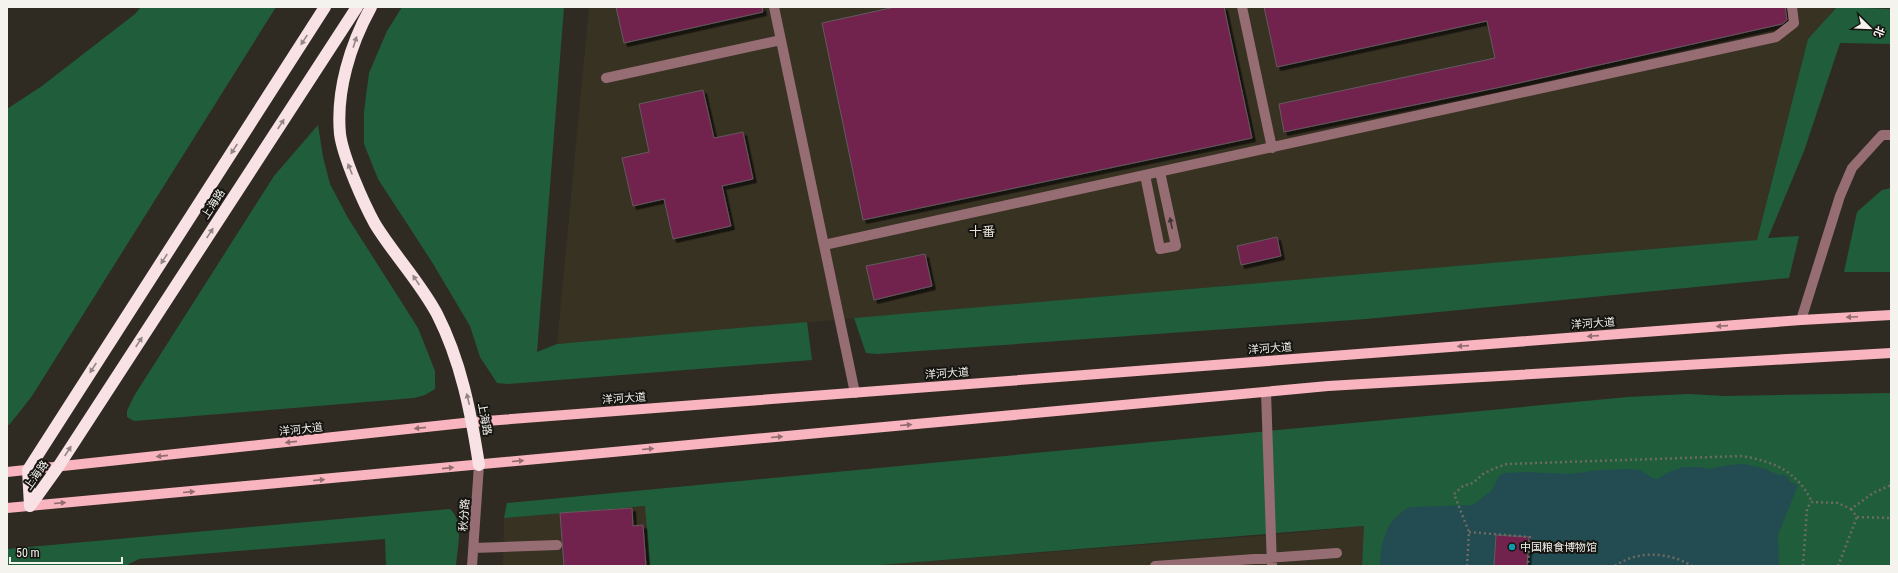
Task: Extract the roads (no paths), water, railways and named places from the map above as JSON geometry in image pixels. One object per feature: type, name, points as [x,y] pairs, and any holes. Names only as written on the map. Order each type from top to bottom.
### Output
[{"type":"highway","name":"上海路","points":[[30,506],[28,470],[325,7]]},
{"type":"highway","name":"上海路","points":[[30,506],[58,467],[357,7]]},
{"type":"highway","name":"上海路","points":[[371,7],[359,29],[346,69],[341,96],[340,135],[348,166],[375,224],[416,281],[437,315],[456,361],[468,398],[479,465]]},
{"type":"main road","name":"洋河大道","points":[[7,472],[473,422],[1891,314]]},
{"type":"main road","points":[[7,508],[1344,385],[1891,353]]},
{"type":"street","points":[[776,7],[781,40],[855,393]]},
{"type":"street","points":[[1242,7],[1272,148]]},
{"type":"street","points":[[824,246],[1776,37],[1794,23],[1792,7]]},
{"type":"street","points":[[606,78],[781,40]]},
{"type":"street","points":[[1801,320],[1840,196],[1852,168],[1882,135],[1891,135]]},
{"type":"street","points":[[1145,175],[1160,249],[1176,246],[1160,172]]},
{"type":"street","points":[[1266,392],[1272,562]]},
{"type":"street","name":"秋分路","points":[[472,566],[479,465]]},
{"type":"street","points":[[474,548],[557,545]]},
{"type":"street","points":[[1155,566],[1272,562],[1337,553]]},
{"type":"water","points":[[1744,464],[1763,468],[1781,476],[1782,474],[1789,478],[1789,481],[1798,485],[1778,535],[1779,566],[1380,566],[1386,532],[1390,524],[1402,512],[1410,507],[1473,505],[1491,491],[1499,476],[1504,473],[1526,472],[1570,474],[1600,470],[1630,469],[1640,470],[1652,478],[1657,479],[1671,471],[1684,467],[1702,467],[1708,469],[1728,465]]},
{"type":"place","name":"中国粮食博物馆","points":[[1512,547]]},
{"type":"district","name":"十番","points":[[982,231]]}]
